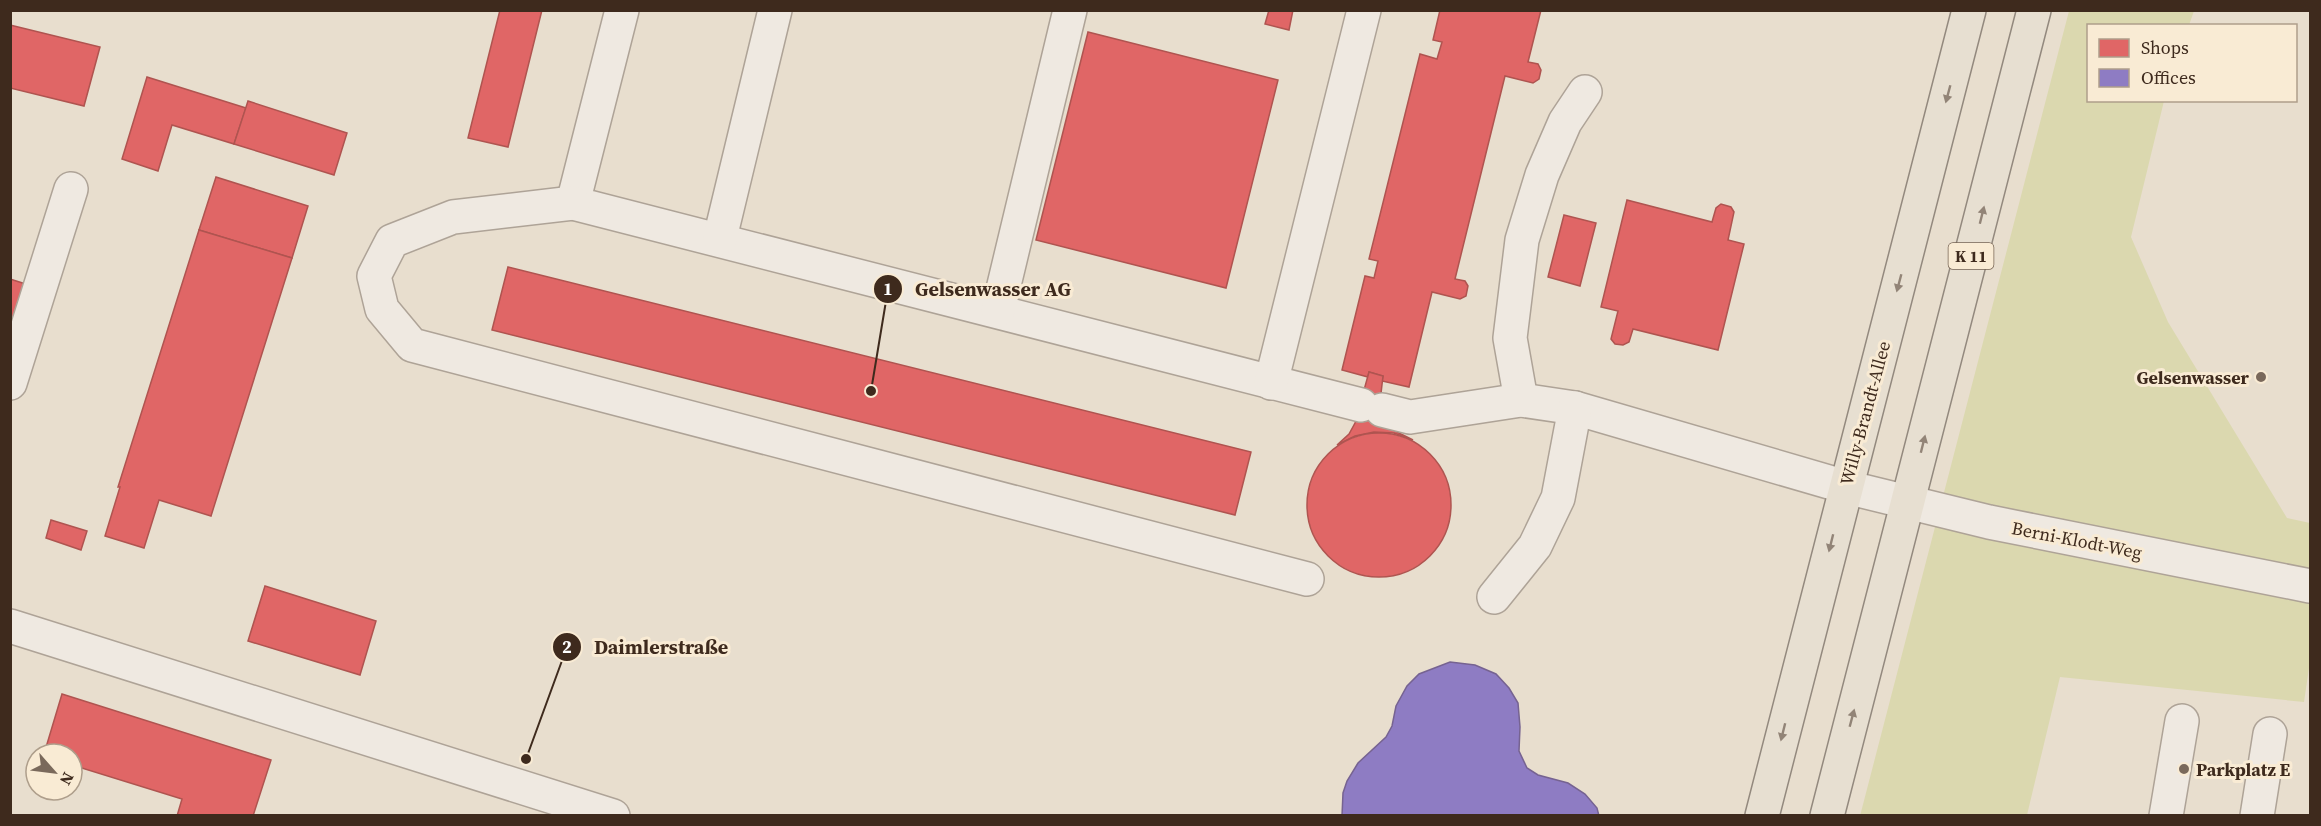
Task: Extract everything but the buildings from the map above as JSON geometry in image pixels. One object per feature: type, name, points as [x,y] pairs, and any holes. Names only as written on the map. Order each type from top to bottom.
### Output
[{"type":"main road","name":"Willy-Brandt-Allee","points":[[1762,816],[1969,10]]},
{"type":"main road","name":"K 11","points":[[1827,816],[2034,10]]},
{"type":"street","points":[[621,10],[573,203],[453,217],[392,241],[374,276],[382,309],[412,345],[1307,579]]},
{"type":"street","points":[[720,238],[776,10]]},
{"type":"street","points":[[998,310],[1070,10]]},
{"type":"street","points":[[1271,383],[1364,10]]},
{"type":"street","points":[[1521,400],[1510,338],[1522,240],[1542,175],[1565,122],[1585,92]]},
{"type":"street","points":[[10,383],[71,189]]},
{"type":"street","name":"Berni-Klodt-Weg","points":[[573,203],[720,238],[1271,383],[1410,417],[1521,400],[1575,408],[1846,487],[1989,522],[2310,586]]},
{"type":"street","points":[[1494,597],[1535,546],[1558,498],[1575,408]]},
{"type":"street","points":[[10,626],[613,816]]},
{"type":"street","points":[[2166,816],[2182,721]]},
{"type":"street","points":[[2257,816],[2270,734]]},
{"type":"shaded area","points":[[2069,11],[2194,11],[2189,24],[2087,24],[2087,102],[2164,102],[2131,237],[2168,322],[2287,518],[2310,523],[2310,661],[2304,702],[2060,677],[2027,815],[1860,816]]},
{"type":"place","name":"Gelsenwasser","points":[[2261,377]]},
{"type":"place","name":"Gelsenwasser AG","points":[[871,391]]},
{"type":"place","name":"Daimlerstraße","points":[[526,759]]},
{"type":"place","name":"Parkplatz E","points":[[2184,769]]}]
